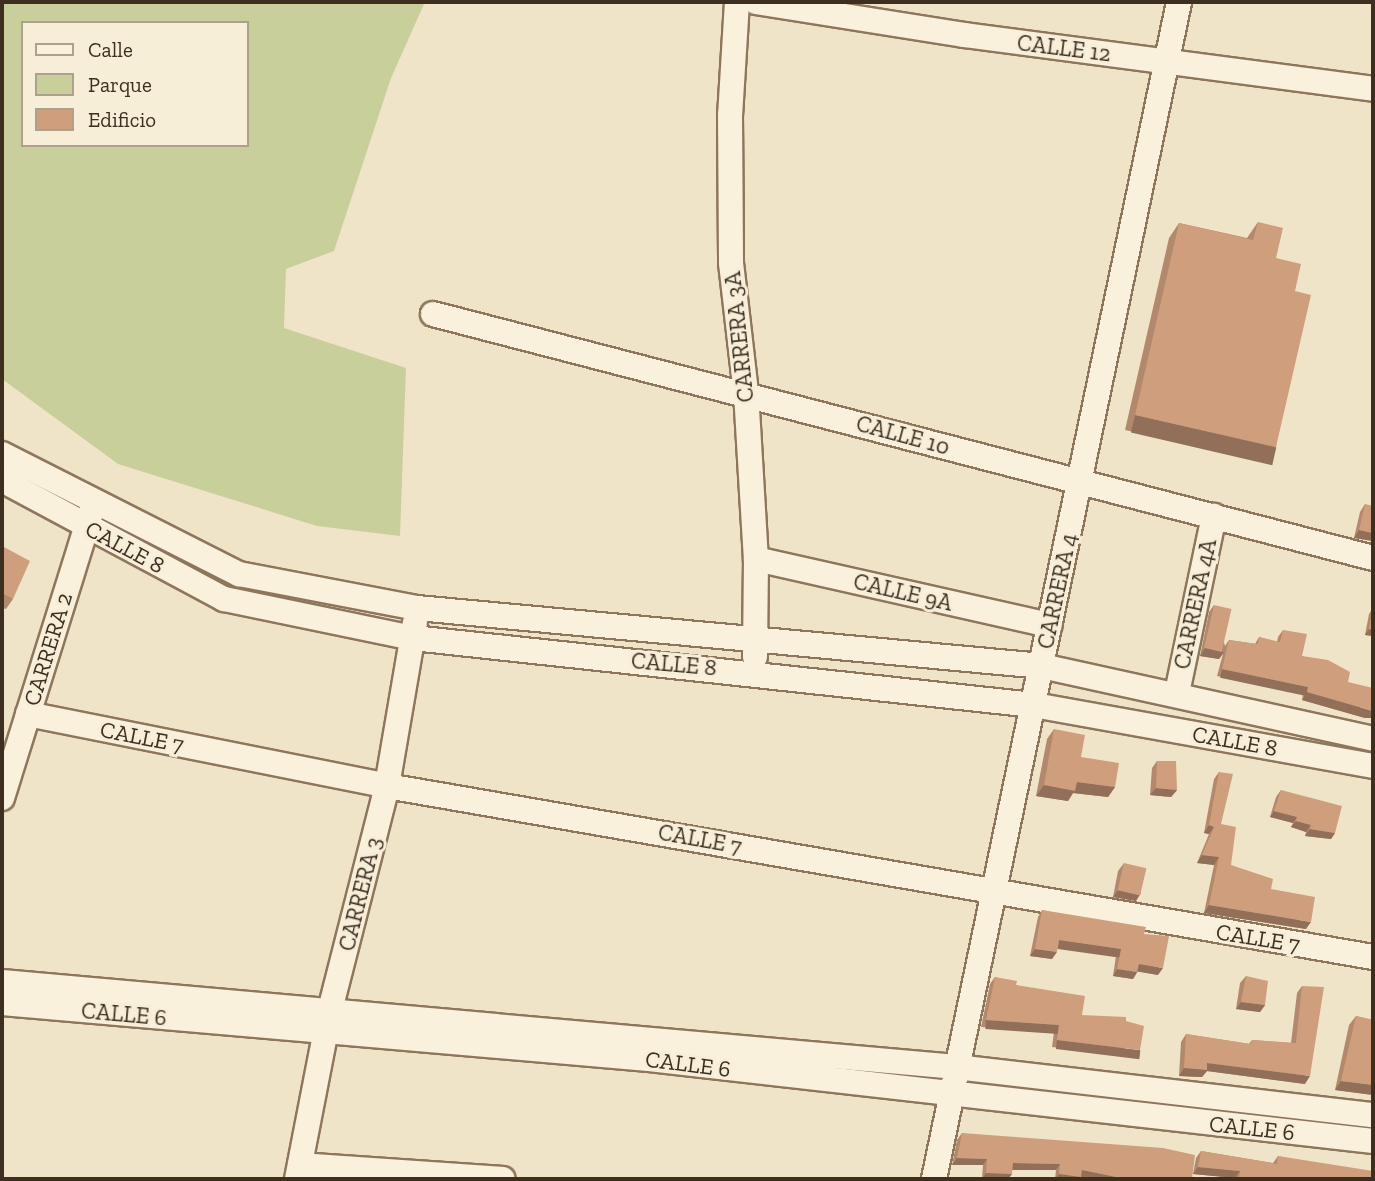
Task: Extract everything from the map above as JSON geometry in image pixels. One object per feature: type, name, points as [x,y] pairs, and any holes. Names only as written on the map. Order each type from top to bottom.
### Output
[{"type":"street","name":"CARRERA 3A","points":[[737,2],[730,115],[731,262],[746,392],[755,559],[757,642],[752,672]]},
{"type":"street","name":"CALLE 12","points":[[756,2],[1373,89]]},
{"type":"street","name":"CARRERA 4","points":[[934,1179],[1180,2]]},
{"type":"street","name":"CALLE 10","points":[[433,314],[746,392],[1080,484],[1373,558]]},
{"type":"street","name":"CALLE 8","points":[[2,454],[239,574],[417,608],[757,642],[1042,666],[1177,693],[1373,739]]},
{"type":"street","name":"CALLE 8","points":[[2,480],[224,599],[413,638],[752,672],[1034,705],[1373,766]]},
{"type":"street","name":"CARRERA 2","points":[[2,798],[95,501]]},
{"type":"street","name":"CARRERA 4A","points":[[1177,693],[1214,516]]},
{"type":"street","name":"CALLE 9A","points":[[755,559],[1050,625]]},
{"type":"street","name":"CARRERA 3","points":[[298,1172],[328,1021],[387,786],[417,608]]},
{"type":"street","name":"CALLE 7","points":[[28,714],[387,786],[512,805],[994,894],[1373,957]]},
{"type":"street","name":"CALLE 6","points":[[2,982],[328,1021]]},
{"type":"street","name":"CALLE 6","points":[[2,1003],[328,1021],[651,1049],[956,1067],[1373,1115]]},
{"type":"street","name":"CALLE 6","points":[[651,1049],[950,1093],[1373,1141]]},
{"type":"street","points":[[1075,1108],[1080,1083]]},
{"type":"street","points":[[298,1172],[503,1179]]},
{"type":"green space","points":[[2,2],[425,2],[391,78],[334,251],[286,269],[284,328],[406,368],[400,536],[317,526],[118,464],[2,379]]},
{"type":"building","points":[[1258,222],[1283,228],[1276,258],[1301,264],[1295,291],[1311,295],[1276,447],[1135,415],[1179,223],[1253,240]]},
{"type":"building","points":[[1365,504],[1373,506],[1373,533],[1359,530]]},
{"type":"building","points":[[2,546],[30,561],[13,599],[2,593]]},
{"type":"building","points":[[1214,605],[1232,609],[1222,652],[1204,648]]},
{"type":"building","points":[[1373,608],[1373,630],[1369,629]]},
{"type":"building","points":[[1283,630],[1307,634],[1302,656],[1328,660],[1350,672],[1348,682],[1373,688],[1373,711],[1307,692],[1308,687],[1222,669],[1229,640],[1258,644],[1259,637],[1280,642]]},
{"type":"building","points":[[1054,729],[1085,735],[1081,757],[1119,763],[1115,787],[1077,782],[1075,791],[1044,785]]},
{"type":"building","points":[[1157,761],[1176,761],[1177,790],[1156,788]]},
{"type":"building","points":[[1219,772],[1233,774],[1221,824],[1236,827],[1231,865],[1273,879],[1271,889],[1315,897],[1311,922],[1209,905],[1219,857],[1202,855],[1214,827],[1209,825]]},
{"type":"building","points":[[1281,790],[1342,806],[1335,833],[1310,829],[1311,825],[1296,821],[1297,817],[1274,811]]},
{"type":"building","points":[[1124,863],[1146,868],[1140,895],[1118,890]]},
{"type":"building","points":[[1042,910],[1146,927],[1144,934],[1169,936],[1163,968],[1139,964],[1137,972],[1117,969],[1121,949],[1059,940],[1057,952],[1035,949]]},
{"type":"building","points":[[1246,976],[1268,981],[1265,1005],[1241,1002]]},
{"type":"building","points":[[995,977],[1017,981],[1016,985],[1085,996],[1082,1015],[1126,1017],[1126,1021],[1144,1026],[1140,1050],[1057,1040],[1059,1025],[986,1020]]},
{"type":"building","points":[[1302,986],[1324,987],[1310,1076],[1207,1063],[1207,1070],[1184,1068],[1186,1034],[1251,1044],[1252,1040],[1296,1043]]},
{"type":"building","points":[[1356,1016],[1373,1020],[1373,1085],[1341,1081]]},
{"type":"building","points":[[962,1133],[1163,1148],[1195,1155],[1192,1179],[1126,1179],[1082,1170],[1081,1177],[1059,1174],[1060,1164],[1013,1163],[1012,1174],[986,1173],[987,1159],[957,1158]]},
{"type":"building","points":[[1201,1151],[1277,1164],[1278,1156],[1373,1173],[1372,1179],[1239,1179],[1240,1171],[1198,1167]]}]
